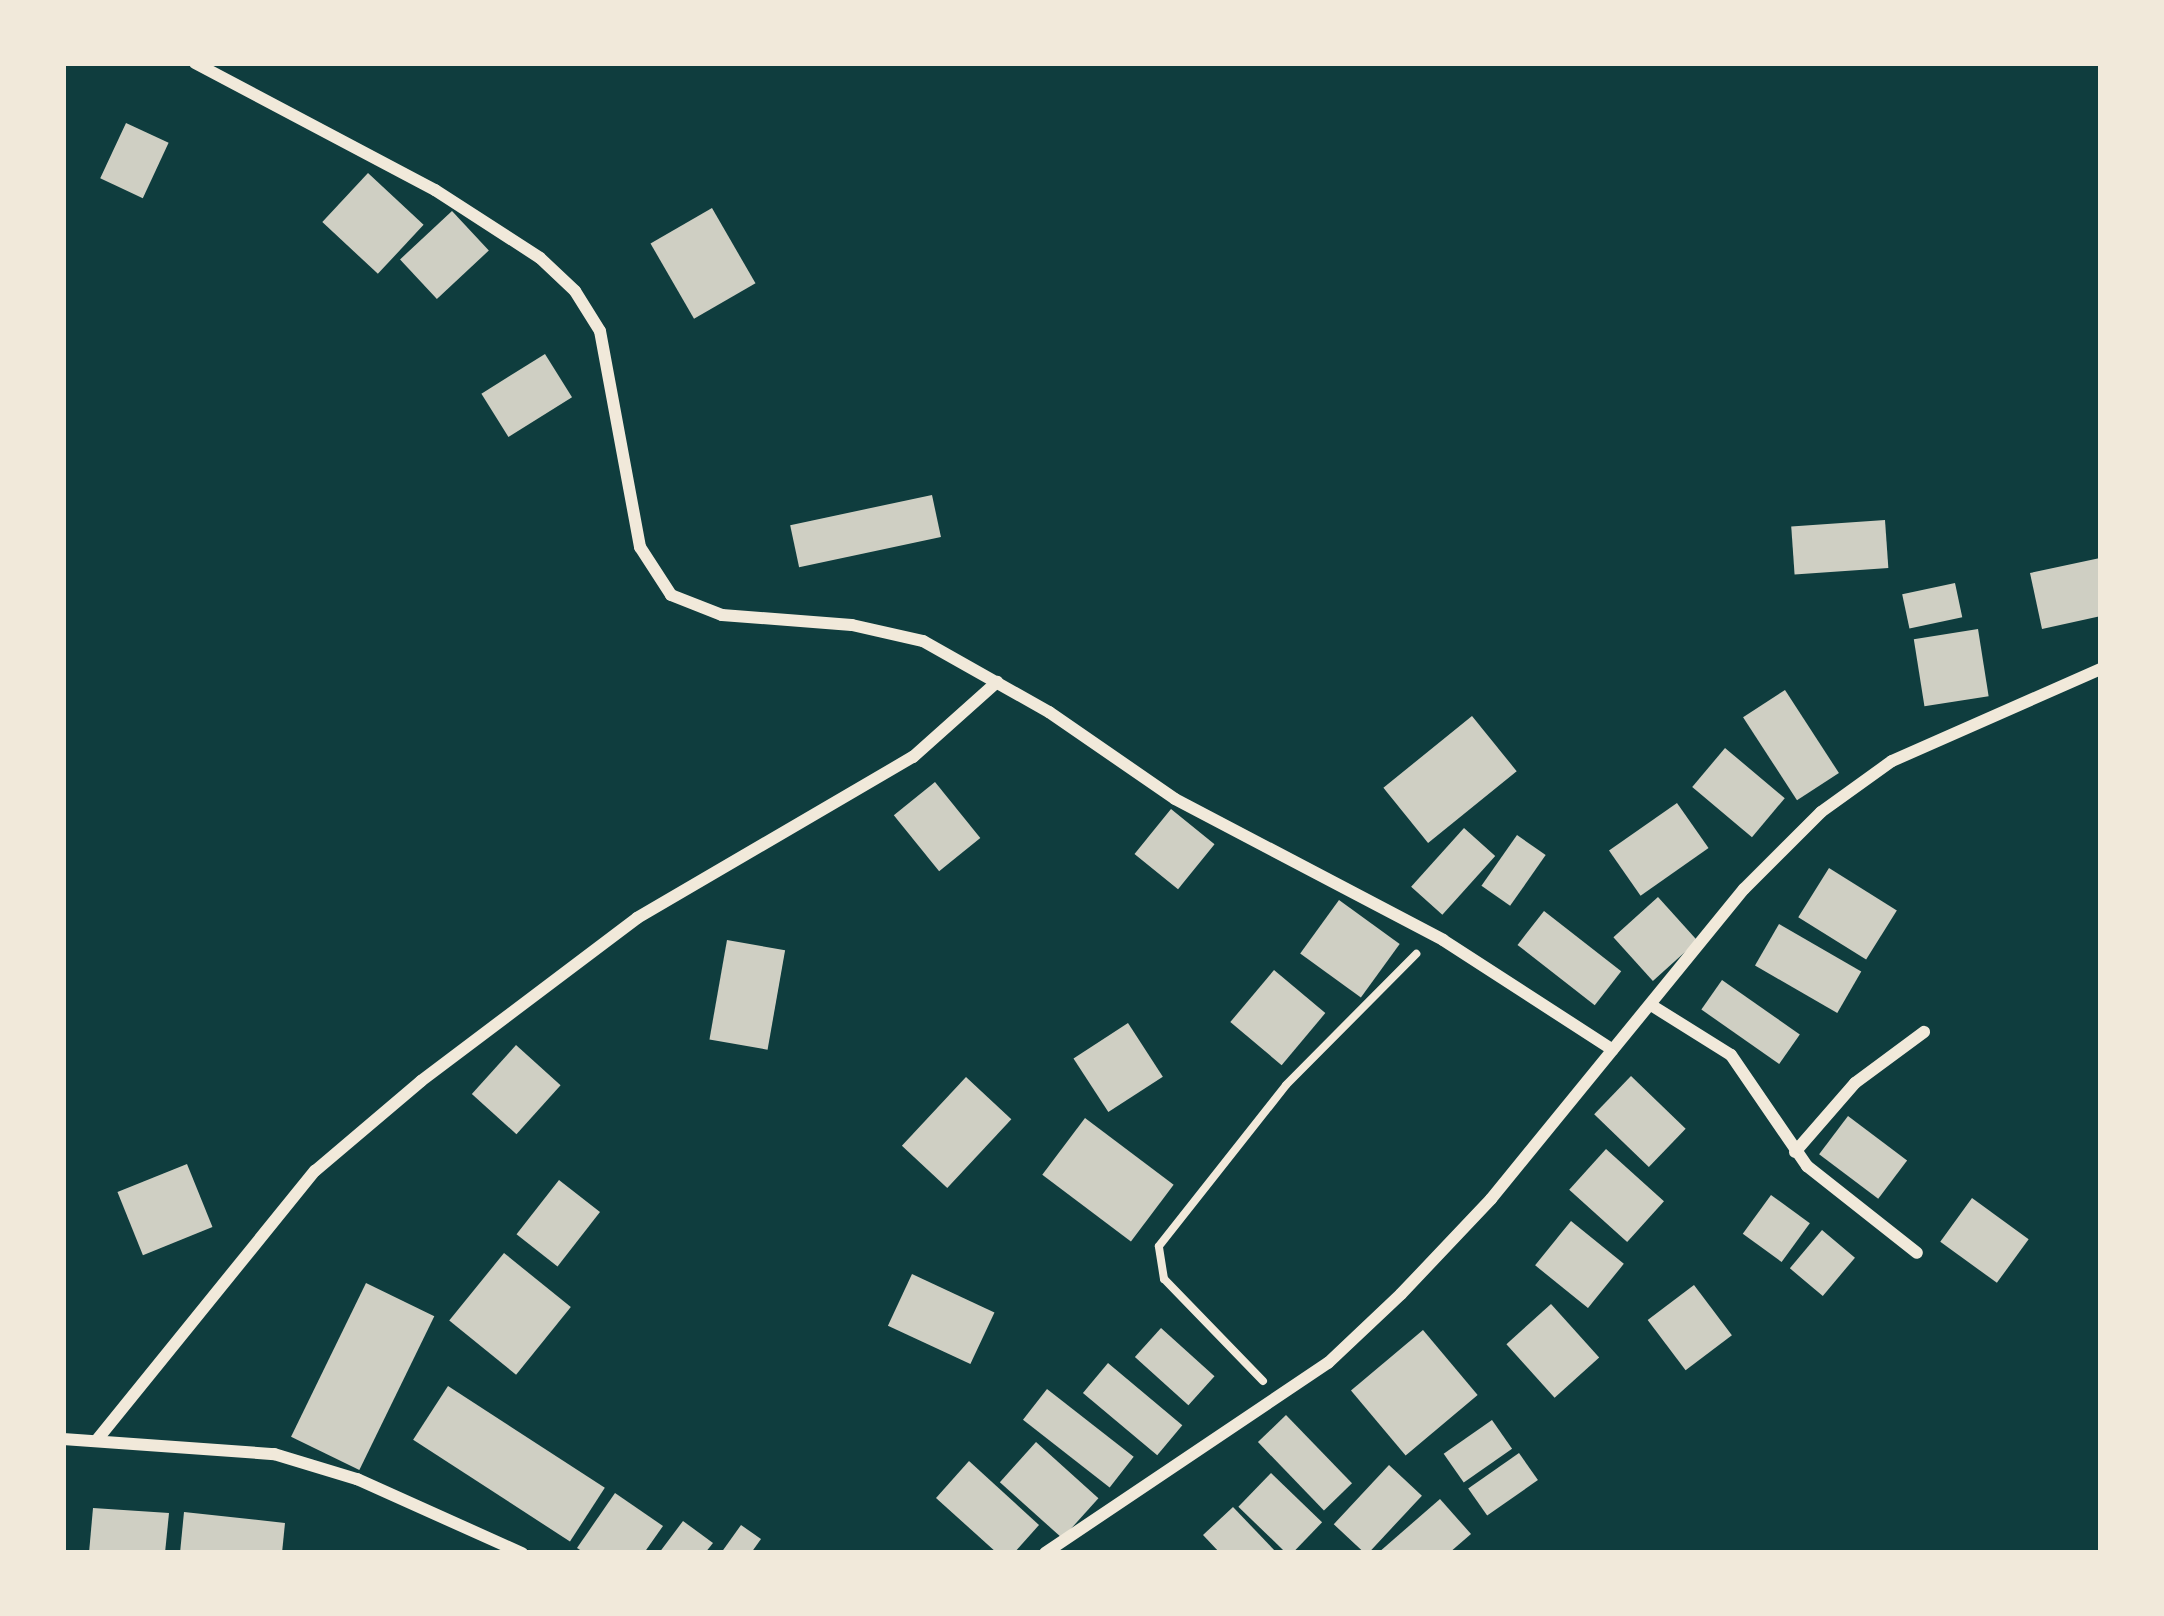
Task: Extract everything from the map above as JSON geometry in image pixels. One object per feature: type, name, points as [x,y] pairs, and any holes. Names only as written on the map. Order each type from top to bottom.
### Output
[{"type":"street","points":[[196,63],[435,190],[530,250],[575,291],[600,331],[640,547],[671,595],[722,616],[892,632],[997,682],[1175,799],[1434,935],[1613,1049]]},
{"type":"street","points":[[1045,1553],[1328,1363],[1401,1294],[1651,1005],[1744,889],[1821,812],[1892,760],[2101,669]]},
{"type":"street","points":[[96,1441],[315,1171],[368,1126],[637,918],[913,757],[997,682]]},
{"type":"street","points":[[1651,1005],[1731,1054],[1795,1152],[1917,1253]]},
{"type":"street","points":[[1795,1152],[1855,1083],[1924,1032]]},
{"type":"street","points":[[63,1439],[234,1447],[313,1464],[522,1553]]},
{"type":"path","points":[[1279,1397],[1164,1279],[1160,1246],[1286,1085],[1434,935]]},
{"type":"building","points":[[126,123],[169,143],[143,198],[100,178]]},
{"type":"building","points":[[368,173],[424,225],[378,274],[322,222]]},
{"type":"building","points":[[712,208],[756,283],[694,319],[651,244]]},
{"type":"building","points":[[452,211],[489,250],[437,299],[400,259]]},
{"type":"building","points":[[545,354],[572,397],[508,437],[481,394]]},
{"type":"building","points":[[932,495],[941,537],[799,567],[790,525]]},
{"type":"building","points":[[1885,520],[1888,568],[1795,574],[1791,527]]},
{"type":"building","points":[[2100,558],[2101,616],[2042,629],[2030,573]]},
{"type":"building","points":[[1955,583],[1962,617],[1909,628],[1902,594]]},
{"type":"building","points":[[1978,629],[1989,696],[1924,706],[1914,639]]},
{"type":"building","points":[[1785,690],[1839,773],[1797,800],[1743,717]]},
{"type":"building","points":[[1472,716],[1517,771],[1428,843],[1383,788]]},
{"type":"building","points":[[1725,748],[1785,798],[1752,837],[1692,787]]},
{"type":"building","points":[[935,782],[980,838],[939,871],[894,815]]},
{"type":"building","points":[[1677,803],[1709,848],[1641,896],[1609,851]]},
{"type":"building","points":[[1171,809],[1215,844],[1178,889],[1134,854]]},
{"type":"building","points":[[1464,828],[1495,856],[1442,915],[1411,887]]},
{"type":"building","points":[[1517,835],[1546,855],[1510,906],[1481,886]]},
{"type":"building","points":[[1829,868],[1897,910],[1866,960],[1798,917]]},
{"type":"building","points":[[1658,897],[1697,941],[1653,981],[1613,937]]},
{"type":"building","points":[[1339,900],[1400,944],[1361,997],[1300,953]]},
{"type":"building","points":[[1544,911],[1621,971],[1595,1005],[1518,945]]},
{"type":"building","points":[[1779,924],[1861,971],[1837,1013],[1755,966]]},
{"type":"building","points":[[727,940],[785,950],[768,1050],[709,1039]]},
{"type":"building","points":[[1274,970],[1325,1013],[1282,1065],[1230,1022]]},
{"type":"building","points":[[1722,980],[1800,1034],[1779,1064],[1701,1009]]},
{"type":"building","points":[[1128,1023],[1163,1077],[1108,1112],[1073,1058]]},
{"type":"building","points":[[516,1045],[561,1085],[516,1134],[472,1094]]},
{"type":"building","points":[[1631,1076],[1686,1129],[1649,1167],[1594,1114]]},
{"type":"building","points":[[966,1077],[1011,1119],[947,1188],[902,1146]]},
{"type":"building","points":[[1848,1116],[1907,1161],[1878,1199],[1819,1154]]},
{"type":"building","points":[[1085,1118],[1174,1185],[1131,1242],[1042,1175]]},
{"type":"building","points":[[1606,1149],[1664,1201],[1627,1242],[1569,1190]]},
{"type":"building","points":[[187,1164],[212,1227],[143,1255],[117,1192]]},
{"type":"building","points":[[559,1180],[600,1212],[557,1266],[517,1234]]},
{"type":"building","points":[[1771,1195],[1810,1223],[1782,1262],[1743,1234]]},
{"type":"building","points":[[1972,1198],[2029,1239],[1997,1283],[1940,1242]]},
{"type":"building","points":[[1571,1221],[1624,1264],[1588,1308],[1535,1265]]},
{"type":"building","points":[[1822,1230],[1855,1258],[1823,1296],[1790,1268]]},
{"type":"building","points":[[504,1253],[571,1307],[516,1375],[449,1321]]},
{"type":"building","points":[[912,1274],[994,1312],[970,1364],[888,1326]]},
{"type":"building","points":[[366,1283],[434,1316],[359,1470],[291,1437]]},
{"type":"building","points":[[1694,1285],[1732,1335],[1686,1370],[1648,1320]]},
{"type":"building","points":[[1551,1304],[1599,1358],[1555,1398],[1506,1344]]},
{"type":"building","points":[[1161,1328],[1215,1376],[1188,1405],[1135,1357]]},
{"type":"building","points":[[1423,1330],[1478,1395],[1406,1456],[1351,1390]]},
{"type":"building","points":[[1108,1363],[1182,1425],[1157,1455],[1083,1393]]},
{"type":"building","points":[[448,1386],[605,1488],[570,1542],[413,1440]]},
{"type":"building","points":[[1047,1389],[1134,1457],[1110,1487],[1023,1420]]},
{"type":"building","points":[[1286,1415],[1352,1483],[1324,1510],[1258,1442]]},
{"type":"building","points":[[1492,1420],[1512,1449],[1464,1483],[1444,1454]]},
{"type":"building","points":[[1036,1442],[1098,1498],[1062,1538],[1000,1482]]},
{"type":"building","points":[[1519,1453],[1538,1480],[1487,1516],[1468,1489]]},
{"type":"building","points":[[969,1461],[1039,1525],[1014,1553],[997,1553],[936,1498]]},
{"type":"building","points":[[1389,1465],[1422,1496],[1368,1553],[1334,1524]]},
{"type":"building","points":[[1271,1473],[1322,1522],[1292,1553],[1286,1553],[1238,1507]]},
{"type":"building","points":[[615,1493],[663,1526],[644,1553],[585,1553],[577,1548]]},
{"type":"building","points":[[1440,1499],[1471,1534],[1449,1553],[1378,1553]]},
{"type":"building","points":[[1233,1507],[1277,1553],[1220,1553],[1203,1535]]},
{"type":"building","points":[[93,1508],[169,1513],[165,1553],[89,1553]]},
{"type":"building","points":[[184,1512],[285,1523],[282,1553],[180,1553]]},
{"type":"building","points":[[683,1521],[713,1543],[705,1553],[659,1553]]},
{"type":"building","points":[[741,1525],[761,1539],[751,1553],[721,1553]]}]
